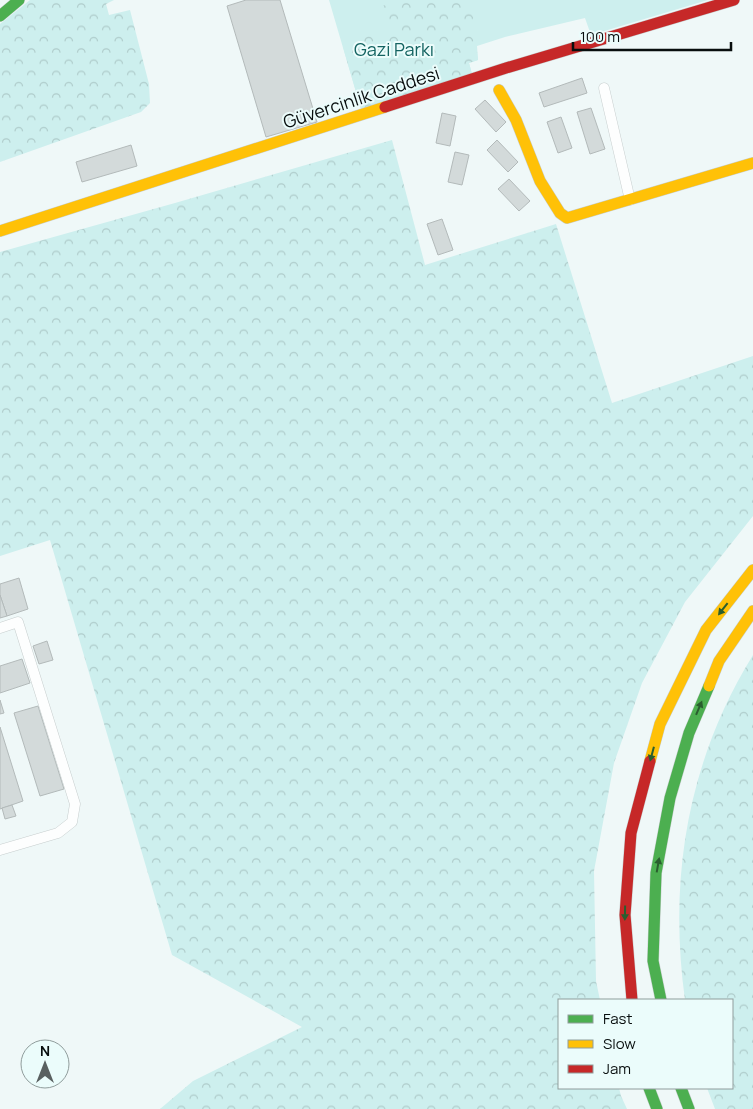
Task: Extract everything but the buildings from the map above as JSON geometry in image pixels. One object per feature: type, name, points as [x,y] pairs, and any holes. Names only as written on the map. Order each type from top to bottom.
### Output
[{"type":"street","points":[[0,16],[19,0]]},
{"type":"street","name":"Güvercinlik Caddesi","points":[[0,231],[506,68],[734,0]]},
{"type":"street","points":[[604,88],[630,200]]},
{"type":"street","points":[[499,90],[516,120],[540,181],[560,213],[567,218],[753,163]]},
{"type":"street","points":[[632,999],[625,915],[631,833],[660,724],[706,630],[753,570]]},
{"type":"street","points":[[661,999],[654,961],[656,873],[670,798],[689,733],[719,661],[753,611]]},
{"type":"street","points":[[0,628],[18,622],[75,804],[72,822],[58,832],[0,850]]},
{"type":"street","points":[[649,1089],[657,1109]]},
{"type":"street","points":[[681,1089],[689,1109]]},
{"type":"green space","points":[[30,0],[114,0],[106,4],[109,15],[130,10],[149,84],[150,103],[141,112],[0,162],[0,24]]},
{"type":"green space","name":"Gazi Parkı","points":[[329,0],[708,0],[591,35],[585,18],[505,37],[477,46],[478,60],[469,63],[472,74],[361,109]]},
{"type":"green space","points":[[400,0],[471,0],[478,60],[469,63],[472,74],[361,109],[343,47],[368,30],[389,37],[382,5],[401,8]]},
{"type":"green space","points":[[392,140],[425,265],[556,224],[612,403],[753,356],[753,516],[685,602],[642,683],[614,763],[594,871],[596,981],[600,999],[558,999],[558,1089],[619,1089],[627,1109],[160,1109],[193,1081],[302,1027],[172,955],[50,540],[0,556],[0,252]]},
{"type":"green space","points":[[753,655],[753,1109],[715,1109],[707,1089],[733,1089],[733,999],[685,999],[680,954],[679,909],[688,821],[698,778],[713,736],[731,695]]},
{"type":"traffic: fast","points":[[0,16],[19,0]]},
{"type":"traffic: fast","points":[[661,999],[653,961],[656,873],[670,798],[689,733],[709,686]]},
{"type":"traffic: fast","points":[[649,1089],[657,1109]]},
{"type":"traffic: fast","points":[[681,1089],[689,1109]]},
{"type":"traffic: slow","points":[[499,90],[516,120],[540,181],[560,213],[567,218],[753,163]]},
{"type":"traffic: slow","points":[[0,231],[385,107]]},
{"type":"traffic: slow","points":[[650,761],[660,724],[706,630],[753,570]]},
{"type":"traffic: slow","points":[[709,686],[719,661],[753,611]]},
{"type":"traffic: jam","points":[[385,107],[506,68],[734,0]]},
{"type":"traffic: jam","points":[[632,999],[625,915],[631,833],[650,761]]}]
